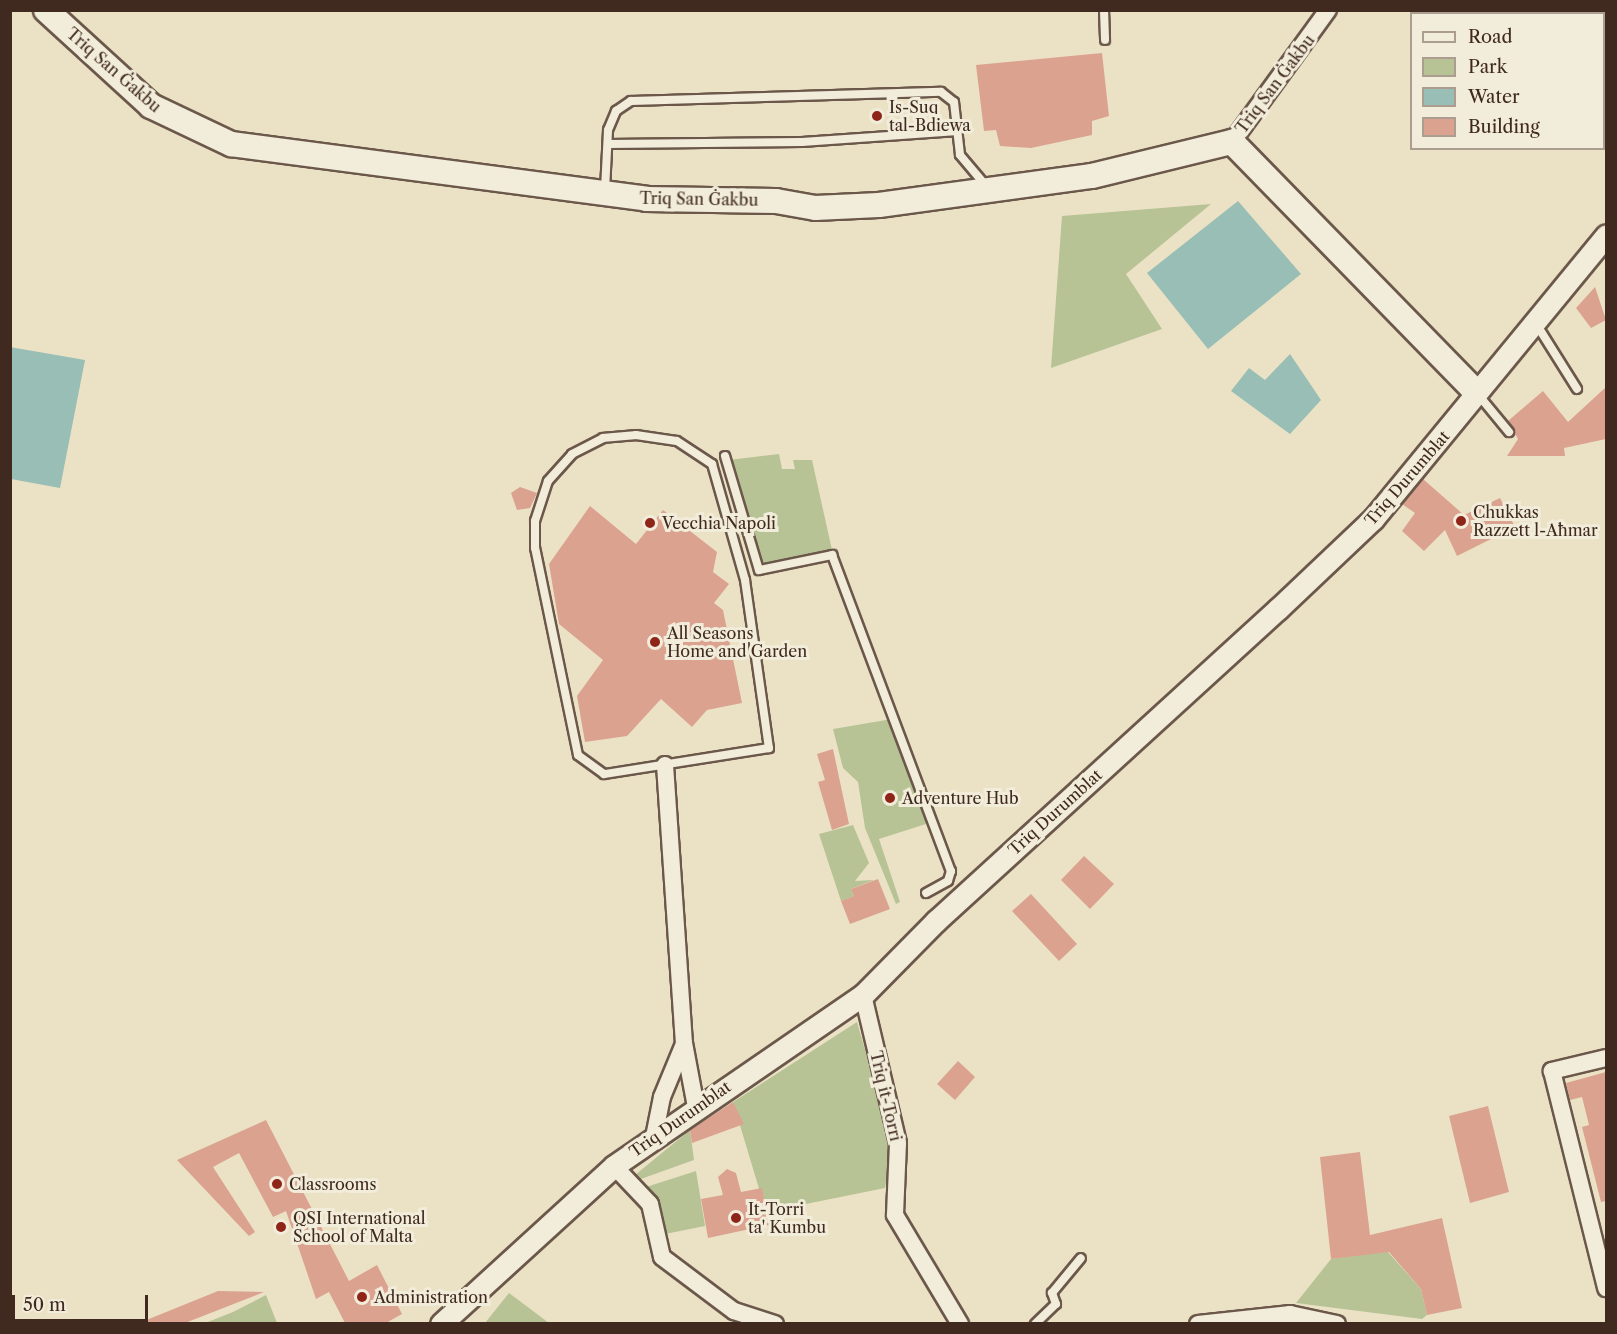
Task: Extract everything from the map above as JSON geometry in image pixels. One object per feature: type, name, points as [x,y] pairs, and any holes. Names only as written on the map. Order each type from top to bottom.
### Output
[{"type":"main road","name":"Triq San Ġakbu","points":[[46,10],[151,106],[231,144],[605,194],[776,201],[815,208],[993,193],[1092,176],[1232,142]]},
{"type":"main road","points":[[1232,142],[1476,392]]},
{"type":"street","name":"Triq San Ġakbu","points":[[1232,142],[1328,10]]},
{"type":"street","name":"Triq Durumblat","points":[[441,1323],[614,1166],[696,1107],[863,995],[936,921],[1373,519],[1533,319],[1606,235]]},
{"type":"street","points":[[665,765],[684,1043],[696,1107]]},
{"type":"street","name":"Triq it-Torri","points":[[863,995],[898,1143],[895,1215],[960,1323]]},
{"type":"street","points":[[654,1137],[662,1097],[684,1043]]},
{"type":"street","points":[[1606,1058],[1552,1071],[1606,1288]]},
{"type":"street","points":[[614,1166],[650,1204],[662,1257],[734,1311],[775,1323]]},
{"type":"street","points":[[1198,1323],[1290,1314],[1337,1323]]},
{"type":"lane","points":[[1104,10],[1105,40]]},
{"type":"lane","points":[[605,194],[608,144],[616,111],[631,101],[662,97],[941,92],[954,102],[958,131],[968,170],[993,193]]},
{"type":"lane","points":[[608,144],[802,142],[958,131]]},
{"type":"lane","points":[[1533,319],[1577,389]]},
{"type":"lane","points":[[1476,392],[1509,432]]},
{"type":"lane","points":[[603,438],[677,441],[712,464],[746,580],[769,748],[665,765],[604,774],[578,755],[535,548],[535,521],[548,481],[572,454],[603,438]]},
{"type":"lane","points":[[725,456],[759,570],[832,555],[951,871],[948,881],[926,892]]},
{"type":"lane","points":[[1035,1323],[1056,1304],[1052,1293],[1081,1257]]},
{"type":"green space","points":[[1211,204],[1126,274],[1162,329],[1051,368],[1062,216]]},
{"type":"green space","points":[[779,454],[782,469],[795,469],[793,460],[812,460],[832,550],[762,566],[729,460]]},
{"type":"green space","name":"Adventure Hub","points":[[892,719],[929,823],[879,839],[900,902],[896,904],[865,828],[858,782],[843,768],[833,729]]},
{"type":"green space","points":[[853,825],[869,863],[855,881],[874,880],[851,889],[854,896],[841,901],[819,834]]},
{"type":"green space","points":[[857,1022],[892,1144],[885,1188],[766,1212],[733,1102]]},
{"type":"green space","points":[[690,1130],[694,1160],[638,1180],[635,1175]]},
{"type":"green space","points":[[696,1171],[705,1226],[660,1235],[643,1188]]},
{"type":"green space","points":[[1387,1251],[1421,1289],[1427,1315],[1422,1319],[1296,1303],[1331,1259]]},
{"type":"green space","points":[[509,1293],[549,1323],[485,1323]]},
{"type":"green space","points":[[266,1295],[277,1323],[205,1323],[233,1312]]},
{"type":"water","points":[[1238,201],[1301,274],[1208,349],[1147,273]]},
{"type":"water","points":[[10,347],[85,360],[60,488],[11,479]]},
{"type":"water","points":[[1290,354],[1321,400],[1290,434],[1231,391],[1249,368],[1265,380]]},
{"type":"building","points":[[1102,53],[1109,116],[1092,121],[1092,135],[1031,148],[1000,146],[996,130],[984,131],[976,65]]},
{"type":"building","points":[[1595,287],[1606,320],[1591,328],[1576,308]]},
{"type":"building","points":[[1606,387],[1606,439],[1564,448],[1565,456],[1507,456],[1518,439],[1508,421],[1543,391],[1568,422]]},
{"type":"building","name":"Chukkas Razzett l-Aħmar","points":[[1423,479],[1464,515],[1500,498],[1515,527],[1457,556],[1445,530],[1424,551],[1402,531],[1415,513],[1402,504]]},
{"type":"building","points":[[520,487],[537,493],[530,508],[517,510],[511,493]]},
{"type":"building","name":"All Seasons Home and Garden","points":[[590,506],[636,544],[663,510],[717,552],[713,572],[729,584],[714,603],[723,610],[742,703],[707,710],[692,727],[661,699],[627,736],[585,742],[577,696],[603,660],[559,624],[549,564]]},
{"type":"building","points":[[833,749],[849,824],[832,830],[818,782],[825,780],[817,754]]},
{"type":"building","points":[[1084,856],[1114,884],[1090,909],[1061,880]]},
{"type":"building","points":[[878,879],[890,909],[850,924],[841,901],[854,896],[851,889]]},
{"type":"building","points":[[1031,894],[1077,944],[1059,961],[1012,911]]},
{"type":"building","points":[[958,1061],[975,1077],[955,1100],[937,1084]]},
{"type":"building","points":[[1606,1072],[1606,1201],[1601,1202],[1582,1127],[1589,1125],[1582,1097],[1570,1100],[1566,1083]]},
{"type":"building","points":[[733,1102],[744,1124],[692,1143],[690,1130]]},
{"type":"building","points":[[1488,1106],[1509,1192],[1470,1203],[1449,1116]]},
{"type":"building","points":[[266,1120],[349,1281],[377,1265],[402,1314],[386,1323],[345,1323],[329,1292],[316,1299],[286,1211],[273,1217],[239,1153],[213,1167],[255,1232],[249,1236],[177,1160]]},
{"type":"building","points":[[1360,1152],[1370,1235],[1442,1218],[1462,1308],[1427,1315],[1421,1289],[1389,1252],[1331,1259],[1320,1157]]},
{"type":"building","name":"It-Torri ta' Kumbu","points":[[727,1169],[736,1173],[741,1192],[762,1188],[769,1225],[708,1238],[701,1199],[723,1195],[718,1177]]},
{"type":"building","points":[[218,1291],[264,1292],[185,1323],[139,1323]]},
{"type":"place","name":"Is-Suq tal-Bdiewa","points":[[877,116]]},
{"type":"place","name":"Chukkas Razzett l-Aħmar","points":[[1461,521]]},
{"type":"place","name":"Vecchia Napoli","points":[[650,523]]},
{"type":"place","name":"All Seasons Home and Garden","points":[[655,642]]},
{"type":"place","name":"Adventure Hub","points":[[890,798]]},
{"type":"place","name":"Classrooms","points":[[277,1184]]},
{"type":"place","name":"It-Torri ta' Kumbu","points":[[736,1218]]},
{"type":"place","name":"QSI International School of Malta","points":[[281,1227]]},
{"type":"place","name":"Administration","points":[[362,1297]]}]
